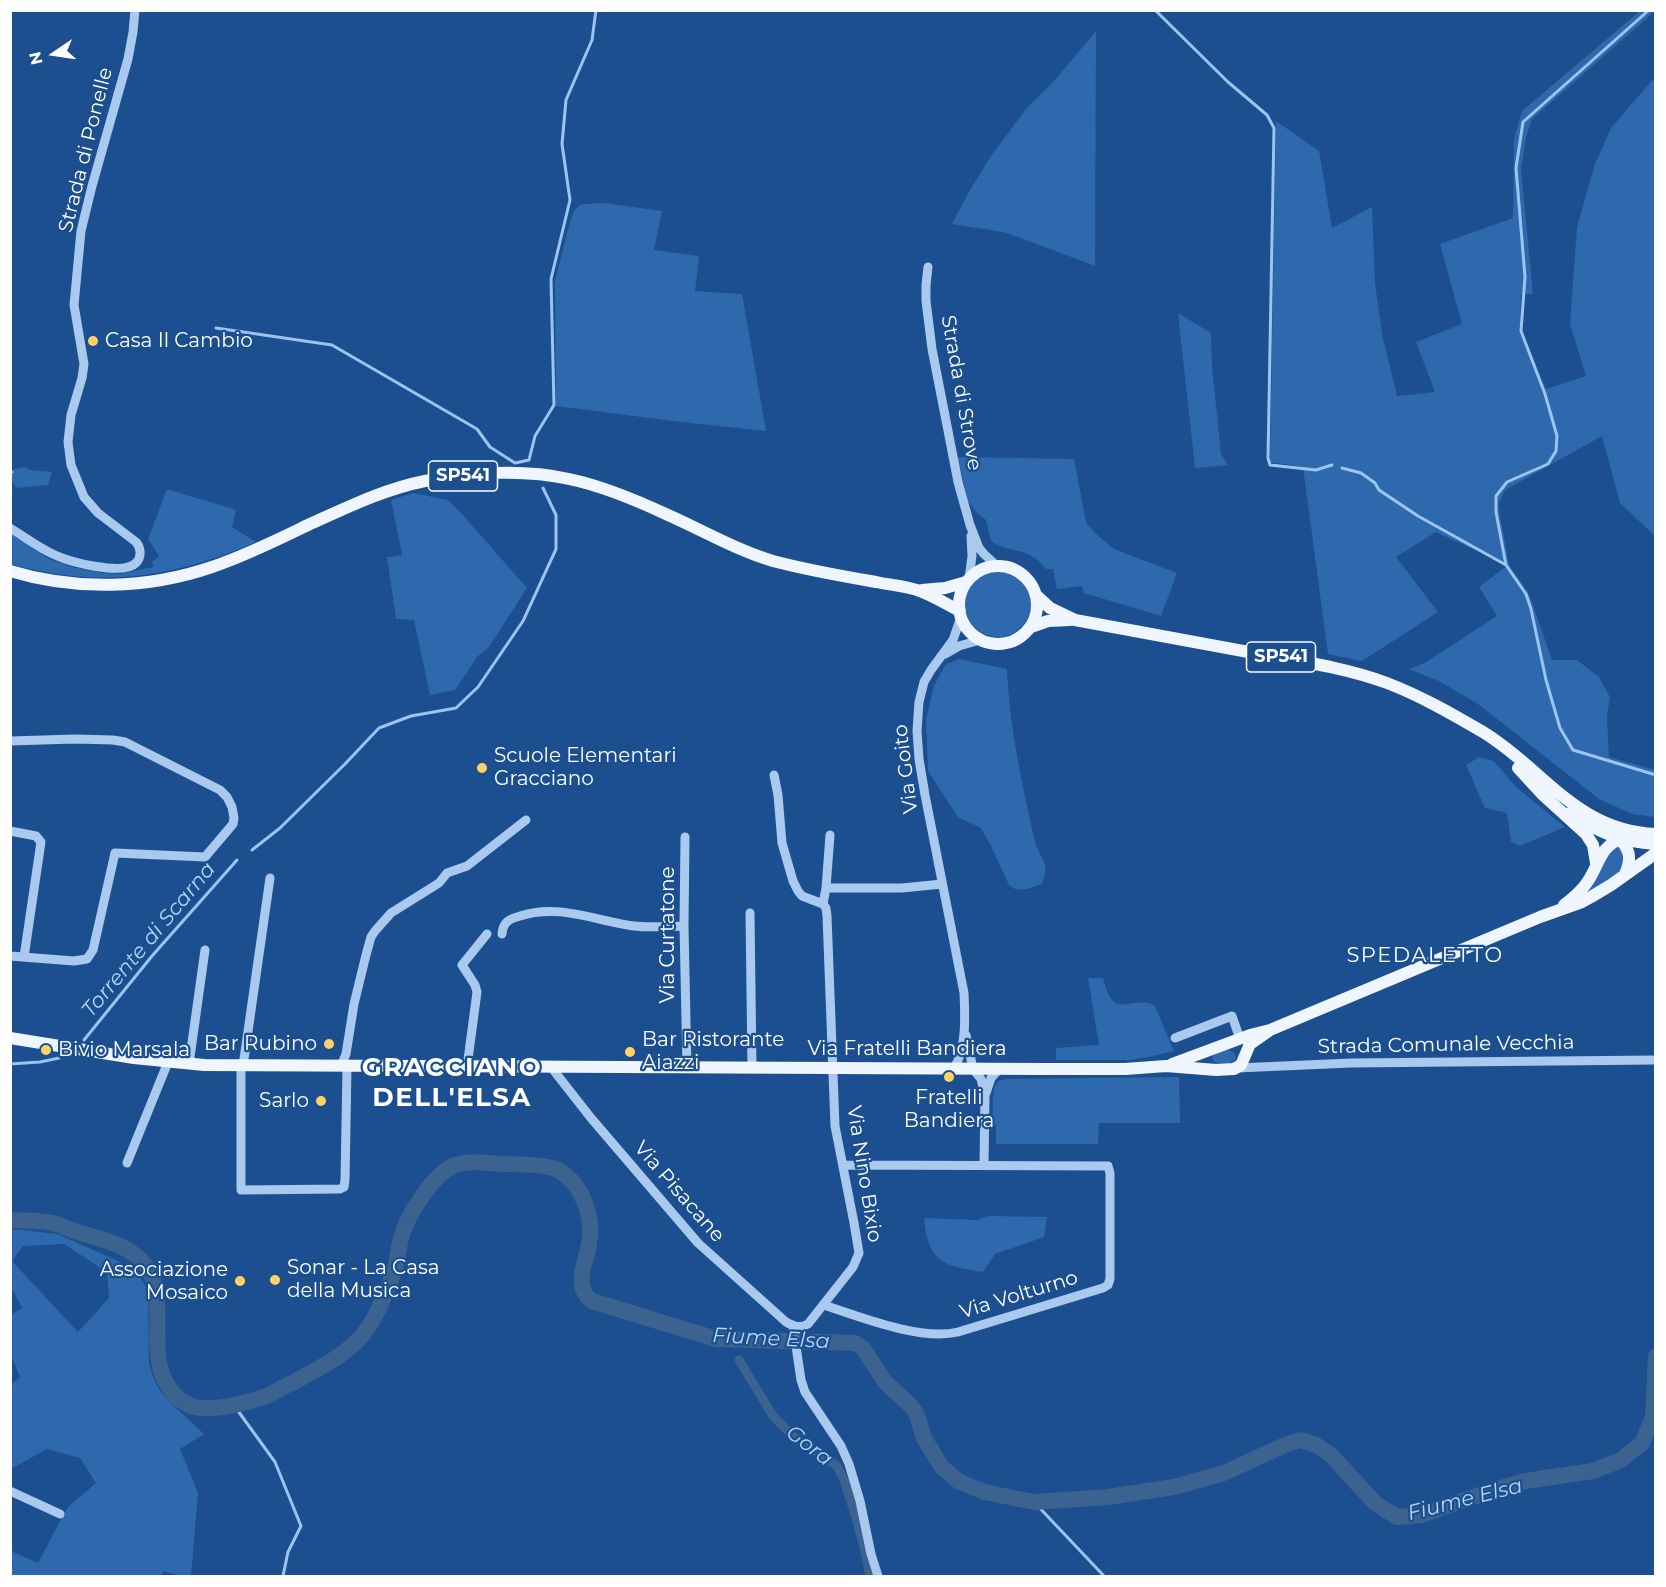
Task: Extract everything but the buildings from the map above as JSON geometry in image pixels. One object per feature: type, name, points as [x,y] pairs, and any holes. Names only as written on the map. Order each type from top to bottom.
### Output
[{"type":"main road","name":"SP541","points":[[10,571],[52,580],[102,585],[131,584],[171,578],[230,560],[345,508],[402,487],[449,477],[524,474],[564,478],[602,488],[667,514],[747,552],[772,560],[917,590],[940,599],[960,614],[966,627],[980,640],[991,644],[1013,641],[1023,636],[1031,627],[1048,621],[1075,620],[1305,662],[1387,683],[1429,701],[1484,733],[1589,815],[1623,830],[1656,834]]},
{"type":"main road","name":"SP541","points":[[917,590],[938,589],[967,580],[988,567],[1011,568],[1022,574],[1031,584],[1036,596],[1047,606],[1075,620]]},
{"type":"main road","points":[[960,614],[959,601],[967,580]]},
{"type":"main road","points":[[1031,627],[1038,607],[1036,596]]},
{"type":"main road","name":"SP541","points":[[1475,729],[1583,822],[1598,831],[1620,838],[1636,842],[1656,842]]},
{"type":"main road","points":[[1518,768],[1542,794],[1584,831],[1593,845],[1596,863]]},
{"type":"main road","points":[[1570,801],[1585,818],[1616,833],[1620,838],[1628,850],[1630,859],[1625,875]]},
{"type":"main road","name":"Via Fratelli Bandiera","points":[[1556,911],[1584,887],[1606,849],[1620,838]]},
{"type":"main road","name":"Via Fratelli Bandiera","points":[[1166,1066],[1270,1030],[1582,902],[1656,853]]},
{"type":"main road","name":"Via Fratelli Bandiera","points":[[10,1038],[168,1062],[242,1066],[1125,1069],[1166,1066],[1212,1070],[1240,1063],[1250,1044],[1270,1030]]},
{"type":"main road","points":[[1237,1040],[1240,1047],[1240,1063]]},
{"type":"main road","points":[[1208,1052],[1207,1059],[1212,1070]]},
{"type":"street","name":"Strada di Ponelle","points":[[10,528],[51,553],[81,563],[105,567],[126,567],[135,563],[140,556],[136,542],[98,513],[84,497],[71,465],[68,442],[70,419],[84,364],[74,309],[81,231],[128,59],[135,10]]},
{"type":"street","name":"Strada di Strove","points":[[928,267],[926,285],[932,349],[952,452],[970,525],[981,551],[997,566]]},
{"type":"street","name":"Strada di Strove","points":[[967,580],[972,556],[970,525]]},
{"type":"street","name":"Via Goito","points":[[953,1068],[961,1055],[964,993],[921,770],[916,726],[924,682],[953,640],[960,614]]},
{"type":"street","name":"Via Goito","points":[[943,655],[959,646],[980,640]]},
{"type":"street","points":[[10,741],[67,738],[121,741],[218,788],[227,797],[234,818],[232,827],[205,857],[115,853],[93,950],[89,958],[74,961],[10,956]]},
{"type":"street","points":[[774,775],[782,843],[793,881],[802,896],[823,904]]},
{"type":"street","points":[[270,878],[242,1066],[242,1190],[343,1188],[345,1180],[344,1066],[354,1004],[371,937],[391,914],[439,883],[447,873],[459,870],[471,863],[525,820]]},
{"type":"street","points":[[10,831],[36,836],[41,842],[24,957]]},
{"type":"street","name":"Via Nino Bixio","points":[[793,1326],[806,1326],[855,1264],[859,1253],[836,1133],[827,913],[823,904],[830,835]]},
{"type":"street","name":"Via Curtatone","points":[[685,837],[687,1068]]},
{"type":"street","points":[[826,888],[902,888],[942,884]]},
{"type":"street","points":[[502,934],[504,924],[508,921],[523,915],[542,912],[575,913],[634,926],[684,926]]},
{"type":"street","points":[[750,913],[752,1068]]},
{"type":"street","points":[[467,1067],[477,992],[462,965],[487,934]]},
{"type":"street","points":[[189,1064],[205,950]]},
{"type":"street","points":[[1174,1038],[1232,1016],[1237,1040]]},
{"type":"street","name":"Via Goito","points":[[964,1027],[973,1069],[980,1077],[985,1095]]},
{"type":"street","name":"Strada Comunale Vecchia","points":[[1240,1063],[1656,1060]]},
{"type":"street","points":[[127,1164],[168,1062]]},
{"type":"street","name":"Via Pisacane","points":[[551,1067],[591,1118],[698,1243],[793,1326]]},
{"type":"street","points":[[844,1166],[984,1165],[985,1095],[989,1082],[999,1069]]},
{"type":"street","name":"Via Volturno","points":[[824,1305],[914,1331],[945,1334],[973,1328],[1103,1288],[1109,1283],[1109,1167],[1104,1165],[984,1165]]},
{"type":"street","points":[[793,1326],[806,1395],[841,1446],[851,1469],[878,1576]]},
{"type":"street","points":[[10,1491],[60,1514]]},
{"type":"shaded area","points":[[1640,11],[1655,11],[1532,119],[1526,137],[1521,169],[1533,294],[1521,294],[1520,328],[1546,389],[1586,376],[1570,324],[1577,227],[1595,164],[1611,128],[1655,77],[1655,536],[1620,503],[1602,436],[1505,490],[1498,505],[1509,565],[1529,594],[1552,660],[1577,660],[1599,677],[1610,697],[1607,716],[1609,757],[1655,770],[1655,817],[1632,814],[1599,799],[1478,704],[1441,682],[1409,669],[1423,664],[1497,616],[1479,587],[1508,565],[1436,532],[1396,557],[1438,612],[1362,661],[1328,654],[1303,467],[1270,462],[1276,121],[1319,151],[1332,228],[1372,207],[1375,283],[1382,334],[1397,396],[1435,392],[1416,342],[1462,324],[1440,244],[1513,218],[1514,140],[1522,111]]},
{"type":"shaded area","points":[[1096,31],[1095,266],[1003,232],[952,224],[991,156],[1026,109],[1054,81]]},
{"type":"shaded area","points":[[604,203],[662,211],[654,250],[699,256],[695,291],[742,294],[766,431],[556,406],[555,281],[575,209],[580,205]]},
{"type":"shaded area","points":[[1178,313],[1211,333],[1212,367],[1221,454],[1228,465],[1195,468]]},
{"type":"shaded area","points":[[957,457],[1074,459],[1086,522],[1094,532],[1114,549],[1177,573],[1161,616],[1084,593],[1082,586],[1057,589],[1053,569],[1046,569],[1033,556],[1005,548],[991,541],[986,520],[968,501]]},
{"type":"shaded area","points":[[25,467],[31,470],[52,472],[48,485],[16,488],[11,479],[11,470]]},
{"type":"shaded area","points":[[167,489],[236,510],[232,527],[256,542],[195,564],[135,576],[105,578],[74,576],[43,572],[11,564],[11,534],[49,559],[76,568],[121,574],[153,567],[152,562],[159,556],[148,539]]},
{"type":"shaded area","points":[[413,493],[448,500],[527,588],[489,647],[478,656],[455,690],[430,695],[414,620],[396,619],[387,557],[402,555],[391,500]]},
{"type":"shaded area","points":[[998,571],[1011,574],[1021,581],[1028,591],[1031,604],[1028,617],[1021,627],[1011,634],[998,637],[985,634],[975,627],[968,617],[965,604],[968,591],[975,581],[985,574]]},
{"type":"shaded area","points":[[959,659],[1007,669],[1010,712],[1021,775],[1034,838],[1046,871],[1041,884],[1021,890],[1009,885],[981,828],[958,817],[928,771],[926,719],[934,686],[945,665]]},
{"type":"shaded area","points":[[1479,757],[1494,761],[1515,786],[1565,827],[1520,846],[1511,842],[1507,813],[1485,808],[1466,765]]},
{"type":"shaded area","points":[[1617,846],[1625,850],[1624,870],[1590,893],[1588,890],[1604,857]]},
{"type":"shaded area","points":[[1088,978],[1103,978],[1114,1002],[1125,1004],[1143,1002],[1155,1006],[1174,1051],[1129,1060],[1056,1060],[1056,1048],[1099,1045]]},
{"type":"shaded area","points":[[1227,1049],[1235,1053],[1234,1060],[1226,1064],[1214,1062],[1212,1058],[1214,1055]]},
{"type":"shaded area","points":[[1179,1077],[1180,1123],[1099,1123],[1098,1144],[996,1144],[993,1097],[995,1086],[1001,1080]]},
{"type":"shaded area","points":[[988,1216],[1047,1217],[1044,1237],[995,1254],[983,1272],[948,1264],[934,1253],[929,1244],[924,1218],[977,1220]]},
{"type":"shaded area","points":[[11,1229],[58,1234],[135,1269],[148,1290],[149,1364],[154,1379],[160,1391],[204,1434],[180,1449],[198,1493],[191,1576],[181,1576],[164,1571],[161,1576],[11,1576],[11,1551],[38,1563],[67,1508],[96,1483],[80,1458],[47,1449],[11,1469],[11,1385],[20,1377],[11,1356],[11,1315],[22,1308],[11,1287]],"holes":[[[64,1244],[107,1272],[109,1298],[78,1332],[12,1261],[23,1246]]]},
{"type":"waterway","name":"Torrente di Scarna","points":[[216,328],[332,345],[477,429],[490,447],[515,463],[529,460],[535,436],[554,405],[551,279],[570,200],[562,144],[566,100],[592,40],[596,10]]},
{"type":"waterway","points":[[1155,10],[1228,82],[1267,115],[1274,128],[1268,458],[1270,465],[1316,470],[1332,465]]},
{"type":"waterway","points":[[1649,10],[1523,122],[1516,168],[1525,277],[1521,331],[1545,394],[1557,436],[1556,451],[1548,464],[1507,482],[1496,496],[1496,512],[1506,565],[1526,594],[1560,728],[1573,750],[1656,775]]},
{"type":"waterway","points":[[1342,468],[1361,473],[1375,483],[1379,490],[1418,516],[1506,565]]},
{"type":"waterway","name":"Torrente di Scarna","points":[[252,850],[280,828],[379,728],[411,716],[456,708],[478,687],[523,621],[556,549],[556,515],[543,488]]},
{"type":"waterway","name":"Torrente di Scarna","points":[[84,1040],[152,956],[237,860]]},
{"type":"waterway","name":"Torrente di Scarna","points":[[10,1064],[59,1058]]},
{"type":"waterway","name":"Fiume Elsa","points":[[10,1220],[43,1221],[56,1224],[114,1243],[139,1258],[153,1280],[157,1312],[157,1346],[164,1379],[173,1393],[186,1404],[216,1408],[243,1403],[269,1394],[333,1360],[361,1337],[386,1294],[402,1235],[410,1216],[423,1195],[447,1169],[460,1163],[472,1162],[553,1168],[567,1176],[585,1202],[590,1234],[581,1281],[586,1295],[592,1301],[716,1339],[855,1343],[863,1348],[885,1382],[911,1406],[917,1415],[924,1438],[941,1466],[958,1481],[984,1492],[1034,1502],[1108,1497],[1174,1487],[1224,1473],[1300,1440],[1316,1445],[1330,1454],[1375,1503],[1397,1517],[1421,1515],[1525,1481],[1593,1471],[1621,1460],[1642,1443],[1653,1417],[1656,1356]]},
{"type":"waterway","name":"Gora","points":[[739,1360],[773,1416],[794,1437],[837,1466],[856,1518],[870,1576]]},
{"type":"waterway","points":[[233,1404],[275,1462],[301,1526],[288,1552],[283,1576]]},
{"type":"waterway","points":[[1034,1502],[1104,1576]]},
{"type":"place","name":"Casa Il Cambio","points":[[93,341]]},
{"type":"place","name":"Scuole Elementari Gracciano","points":[[482,768]]},
{"type":"place","name":"Bar Rubino","points":[[329,1044]]},
{"type":"place","name":"Bivio Marsala","points":[[46,1050]]},
{"type":"place","name":"Bar Ristorante Aiazzi","points":[[630,1052]]},
{"type":"place","name":"Fratelli Bandiera","points":[[949,1077]]},
{"type":"place","name":"Sarlo","points":[[321,1101]]},
{"type":"place","name":"Sonar - La Casa della Musica","points":[[275,1280]]},
{"type":"place","name":"Associazione Mosaico","points":[[240,1281]]},
{"type":"district","name":"SPEDALETTO","points":[[1425,956]]},
{"type":"district","name":"GRACCIANO DELL'ELSA","points":[[452,1083]]}]
